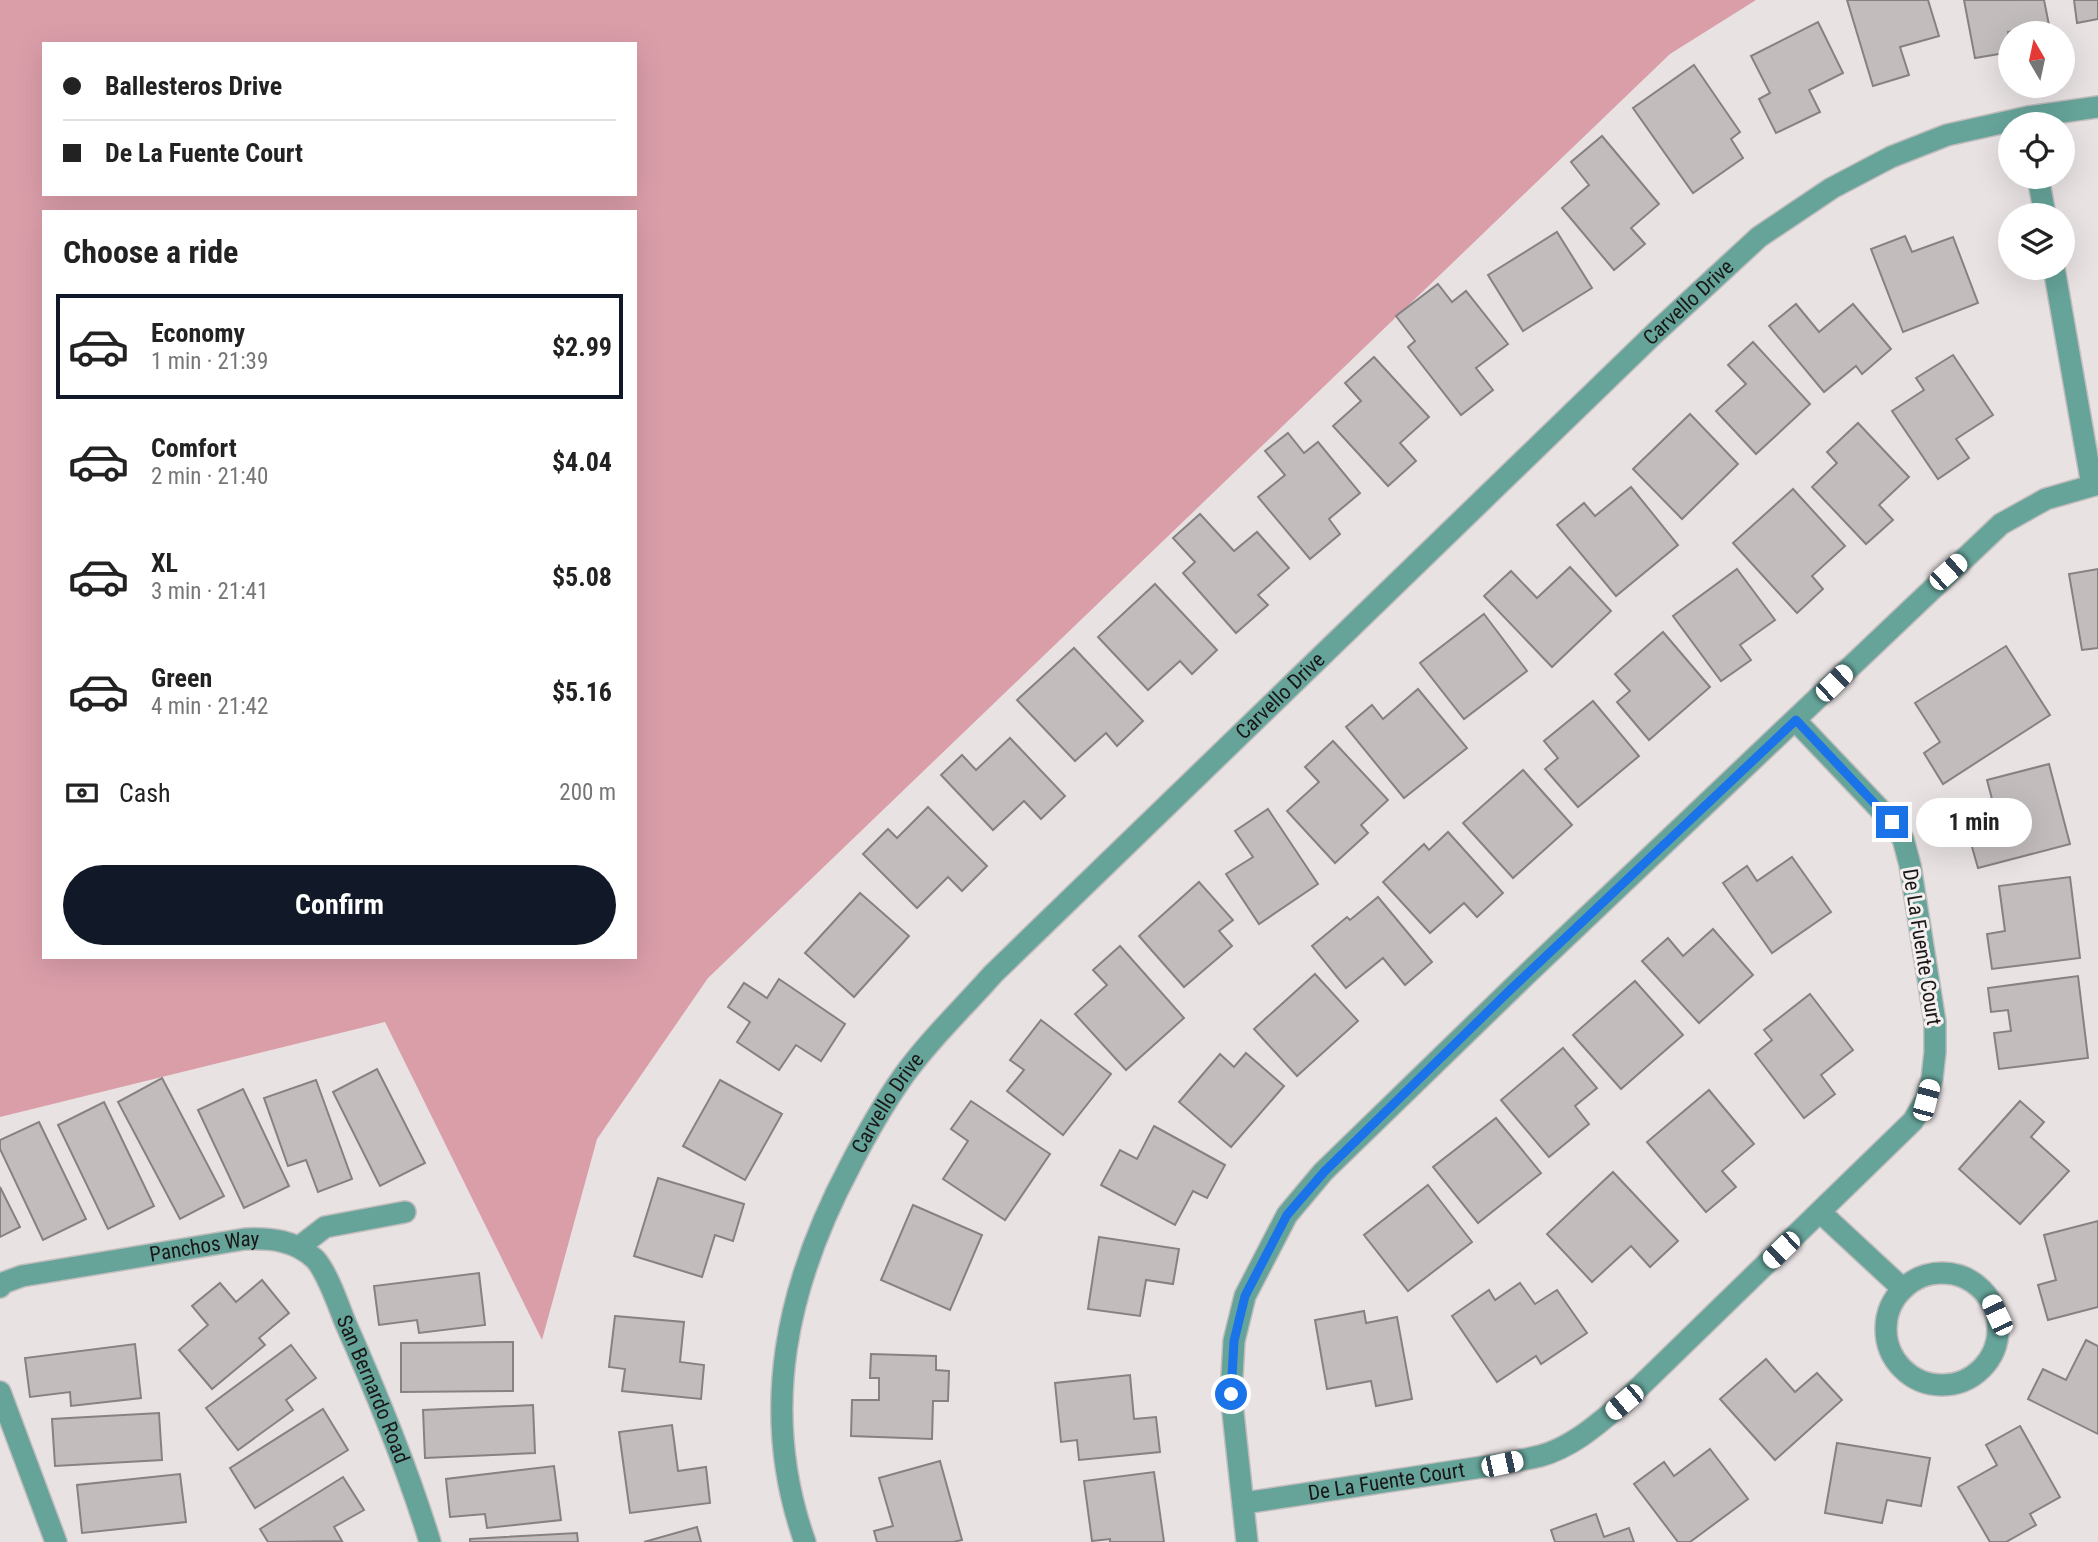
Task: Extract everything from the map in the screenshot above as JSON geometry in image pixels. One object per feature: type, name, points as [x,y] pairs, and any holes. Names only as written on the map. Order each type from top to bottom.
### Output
[{"type":"street","name":"Carvello Drive","points":[[2073,112],[2098,107]]},
{"type":"street","name":"Carvello Drive","points":[[806,1542],[796,1515],[784,1454],[781,1392],[788,1329],[804,1271],[834,1196],[868,1132],[903,1077],[993,974],[1655,333],[1759,237],[1832,188],[1891,157],[1947,135],[1998,126]]},
{"type":"street","points":[[1247,1542],[1231,1394],[1234,1341],[1245,1296],[1287,1215],[1324,1172],[1517,984],[2001,524],[2046,499],[2095,485],[2056,280]]},
{"type":"street","name":"De La Fuente Court","points":[[1244,1503],[1502,1464],[1541,1455],[1566,1445],[1593,1428],[1624,1402],[1913,1121],[1926,1100],[1932,1079],[1936,1052],[1935,1022],[1914,888],[1903,839],[1892,822],[1796,720]]},
{"type":"street","points":[[299,1247],[325,1227],[405,1212]]},
{"type":"street","points":[[1820,1212],[1903,1289]]},
{"type":"street","name":"Panchos Way","points":[[0,1287],[3,1283],[22,1276],[245,1239],[274,1238],[299,1247]]},
{"type":"street","name":"San Bernardo Road","points":[[299,1247],[317,1261],[332,1291],[374,1387],[430,1542]]},
{"type":"street","points":[[1938,1273],[1958,1276],[1975,1284],[1989,1298],[1997,1315],[1998,1335],[1993,1354],[1982,1370],[1967,1380],[1933,1385],[1916,1379],[1902,1369],[1892,1354],[1887,1329],[1892,1303],[1903,1289],[1919,1278],[1938,1273]]},
{"type":"street","points":[[0,1392],[56,1542]]},
{"type":"shaded area","points":[[0,0],[1756,0],[1670,54],[708,978],[597,1139],[542,1340],[385,1022],[0,1117]]},
{"type":"building","points":[[1847,0],[1928,0],[1939,36],[1900,47],[1909,75],[1873,86]]},
{"type":"building","points":[[1964,0],[2044,0],[2048,21],[1998,21],[1998,54],[1975,58]]},
{"type":"building","points":[[2074,0],[2098,0],[2098,19],[2077,23]]},
{"type":"building","points":[[1818,22],[1843,73],[1809,90],[1820,112],[1776,133],[1759,99],[1770,93],[1751,56]]},
{"type":"building","points":[[1694,65],[1740,132],[1731,139],[1743,158],[1693,193],[1633,108]]},
{"type":"building","points":[[1602,136],[1659,204],[1631,228],[1645,244],[1614,270],[1562,208],[1589,185],[1571,162]]},
{"type":"building","points":[[1557,232],[1592,288],[1523,331],[1488,275]]},
{"type":"building","points":[[1905,236],[1912,252],[1953,237],[1978,303],[1903,332],[1871,249]]},
{"type":"building","points":[[1438,284],[1452,302],[1466,291],[1508,344],[1476,368],[1493,390],[1461,415],[1408,347],[1415,341],[1396,316]]},
{"type":"building","points":[[1796,304],[1819,332],[1853,304],[1891,349],[1862,374],[1856,366],[1824,392],[1769,326]]},
{"type":"building","points":[[1753,342],[1810,404],[1756,454],[1716,411],[1746,384],[1728,365]]},
{"type":"building","points":[[1953,355],[1993,415],[1956,439],[1969,458],[1938,479],[1892,411],[1924,390],[1916,378]]},
{"type":"building","points":[[1374,357],[1429,417],[1400,443],[1416,461],[1388,486],[1333,426],[1361,401],[1345,383]]},
{"type":"building","points":[[1690,414],[1738,464],[1682,519],[1633,469]]},
{"type":"building","points":[[1858,423],[1909,477],[1879,505],[1893,520],[1866,544],[1812,487],[1837,463],[1827,452]]},
{"type":"building","points":[[1288,433],[1304,453],[1318,442],[1360,493],[1329,519],[1340,534],[1310,559],[1258,497],[1285,475],[1265,451]]},
{"type":"building","points":[[1631,487],[1678,545],[1616,596],[1557,525],[1584,503],[1595,516]]},
{"type":"building","points":[[1793,489],[1845,546],[1812,576],[1823,589],[1797,613],[1733,543]]},
{"type":"building","points":[[1200,514],[1234,551],[1257,532],[1289,568],[1258,595],[1268,605],[1236,633],[1183,573],[1195,562],[1173,538]]},
{"type":"building","points":[[1570,567],[1611,611],[1552,667],[1484,596],[1511,571],[1537,598]]},
{"type":"building","points":[[1737,569],[1775,620],[1740,645],[1751,660],[1721,681],[1673,616]]},
{"type":"building","points":[[2098,569],[2098,648],[2082,650],[2069,574]]},
{"type":"building","points":[[1155,584],[1217,650],[1192,674],[1180,661],[1148,690],[1098,637]]},
{"type":"building","points":[[1484,614],[1527,671],[1464,719],[1420,663]]},
{"type":"building","points":[[1663,632],[1710,687],[1649,740],[1617,702],[1630,691],[1615,674]]},
{"type":"building","points":[[2006,646],[2050,715],[1943,784],[1924,753],[1940,742],[1915,703]]},
{"type":"building","points":[[1074,648],[1143,721],[1117,746],[1106,733],[1075,761],[1017,700]]},
{"type":"building","points":[[1418,689],[1467,748],[1404,798],[1346,727],[1372,705],[1383,719]]},
{"type":"building","points":[[1593,701],[1639,756],[1578,807],[1545,769],[1558,758],[1544,741]]},
{"type":"building","points":[[1010,738],[1065,796],[1041,819],[1024,801],[993,830],[941,775],[962,755],[976,770]]},
{"type":"building","points":[[1333,741],[1388,800],[1361,825],[1368,833],[1335,863],[1287,811],[1319,782],[1305,767]]},
{"type":"building","points":[[2049,764],[2070,844],[1978,868],[1966,826],[1997,818],[1987,780]]},
{"type":"building","points":[[1523,770],[1572,825],[1513,878],[1463,823]]},
{"type":"building","points":[[928,807],[987,866],[962,891],[948,877],[917,908],[863,854],[888,829],[897,838]]},
{"type":"building","points":[[1268,809],[1318,884],[1259,924],[1226,874],[1253,857],[1235,831]]},
{"type":"building","points":[[1448,832],[1503,893],[1477,917],[1464,903],[1430,933],[1383,882],[1424,844],[1429,850]]},
{"type":"building","points":[[1792,857],[1831,912],[1772,953],[1723,883],[1747,866],[1757,881]]},
{"type":"building","points":[[2070,877],[2080,958],[1992,969],[1987,934],[2005,931],[1999,886]]},
{"type":"building","points":[[1199,882],[1233,920],[1219,931],[1232,946],[1184,987],[1139,936]]},
{"type":"building","points":[[860,893],[909,936],[854,997],[805,953]]},
{"type":"building","points":[[1378,897],[1432,962],[1405,985],[1383,958],[1346,988],[1312,946],[1347,917],[1350,920]]},
{"type":"building","points":[[1713,929],[1753,975],[1699,1023],[1642,961],[1668,938],[1683,956]]},
{"type":"building","points":[[1120,946],[1184,1018],[1126,1070],[1075,1014],[1107,985],[1093,970]]},
{"type":"building","points":[[1315,974],[1358,1021],[1297,1076],[1254,1029]]},
{"type":"building","points":[[2078,976],[2088,1058],[1999,1069],[1994,1033],[2011,1031],[2008,1010],[1991,1012],[1988,988]]},
{"type":"building","points":[[779,979],[845,1024],[821,1061],[796,1045],[779,1070],[737,1042],[750,1022],[728,1007],[744,983],[767,998]]},
{"type":"building","points":[[1635,981],[1683,1035],[1621,1089],[1573,1035]]},
{"type":"building","points":[[1810,994],[1853,1050],[1821,1075],[1835,1094],[1804,1118],[1755,1054],[1772,1040],[1764,1030]]},
{"type":"building","points":[[1041,1020],[1111,1074],[1063,1135],[1007,1091],[1024,1070],[1010,1060]]},
{"type":"building","points":[[1563,1048],[1597,1088],[1575,1106],[1589,1124],[1549,1157],[1501,1100]]},
{"type":"building","points":[[1246,1053],[1284,1086],[1231,1147],[1179,1102],[1220,1054],[1234,1067]]},
{"type":"building","points":[[377,1069],[425,1163],[380,1186],[333,1092]]},
{"type":"building","points":[[162,1078],[224,1196],[180,1219],[118,1102]]},
{"type":"building","points":[[316,1080],[352,1179],[318,1192],[306,1160],[288,1166],[264,1098]]},
{"type":"building","points":[[720,1080],[782,1114],[745,1180],[683,1146]]},
{"type":"building","points":[[243,1089],[289,1186],[244,1208],[198,1110]]},
{"type":"building","points":[[1709,1090],[1754,1144],[1722,1171],[1736,1187],[1706,1212],[1647,1142]]},
{"type":"building","points":[[971,1101],[1050,1154],[1005,1220],[943,1179],[968,1141],[951,1129]]},
{"type":"building","points":[[2020,1101],[2044,1122],[2031,1137],[2069,1171],[2020,1224],[1959,1169]]},
{"type":"building","points":[[104,1102],[154,1206],[108,1229],[58,1125]]},
{"type":"building","points":[[1496,1118],[1541,1173],[1478,1223],[1433,1167]]},
{"type":"building","points":[[39,1122],[86,1219],[43,1240],[0,1149],[0,1140]]},
{"type":"building","points":[[1154,1126],[1225,1165],[1207,1198],[1193,1191],[1175,1225],[1101,1185],[1120,1150],[1137,1159]]},
{"type":"building","points":[[1613,1172],[1678,1241],[1650,1267],[1631,1246],[1592,1282],[1547,1234]]},
{"type":"building","points":[[658,1178],[744,1204],[733,1241],[715,1235],[702,1277],[634,1256]]},
{"type":"building","points":[[1428,1185],[1472,1242],[1408,1291],[1364,1235]]},
{"type":"building","points":[[0,1187],[20,1227],[0,1237]]},
{"type":"building","points":[[913,1205],[982,1235],[950,1310],[881,1280]]},
{"type":"building","points":[[2098,1221],[2098,1307],[2048,1320],[2038,1285],[2056,1280],[2044,1235]]},
{"type":"building","points":[[1099,1237],[1179,1249],[1173,1284],[1146,1280],[1140,1316],[1088,1309]]},
{"type":"building","points":[[479,1273],[485,1325],[419,1333],[417,1320],[379,1325],[374,1286]]},
{"type":"building","points":[[262,1280],[289,1313],[259,1338],[265,1345],[212,1389],[179,1350],[208,1325],[192,1306],[220,1283],[236,1302]]},
{"type":"building","points":[[1520,1283],[1535,1304],[1557,1290],[1587,1333],[1541,1364],[1536,1356],[1497,1382],[1452,1316],[1489,1290],[1495,1300]]},
{"type":"building","points":[[1364,1311],[1366,1323],[1397,1317],[1412,1399],[1376,1406],[1371,1381],[1327,1389],[1315,1320]]},
{"type":"building","points":[[615,1316],[684,1322],[680,1362],[704,1365],[701,1399],[622,1391],[625,1369],[609,1367]]},
{"type":"building","points":[[2086,1340],[2098,1346],[2098,1434],[2028,1399],[2043,1369],[2066,1380]]},
{"type":"building","points":[[513,1342],[513,1391],[401,1392],[401,1343]]},
{"type":"building","points":[[135,1344],[141,1398],[71,1406],[70,1392],[30,1397],[25,1358]]},
{"type":"building","points":[[291,1345],[316,1378],[286,1400],[293,1410],[238,1450],[206,1408]]},
{"type":"building","points":[[871,1354],[936,1356],[936,1370],[949,1371],[948,1401],[933,1401],[932,1439],[851,1436],[852,1400],[879,1400],[879,1378],[870,1378]]},
{"type":"building","points":[[1766,1359],[1795,1392],[1817,1373],[1842,1400],[1775,1460],[1720,1399]]},
{"type":"building","points":[[1130,1375],[1134,1419],[1156,1417],[1160,1452],[1079,1460],[1077,1440],[1061,1442],[1055,1383]]},
{"type":"building","points":[[533,1405],[535,1453],[425,1458],[423,1410]]},
{"type":"building","points":[[323,1409],[348,1450],[255,1508],[230,1468]]},
{"type":"building","points":[[159,1413],[162,1460],[55,1466],[52,1419]]},
{"type":"building","points":[[672,1425],[678,1471],[706,1467],[710,1503],[630,1513],[619,1432]]},
{"type":"building","points":[[2020,1426],[2060,1497],[2030,1514],[2036,1525],[2006,1542],[1990,1542],[1958,1487],[1997,1465],[1986,1445]]},
{"type":"building","points":[[1837,1443],[1930,1458],[1921,1506],[1887,1500],[1882,1523],[1825,1513]]},
{"type":"building","points":[[1710,1449],[1748,1499],[1690,1542],[1678,1542],[1634,1484],[1664,1462],[1674,1476]]},
{"type":"building","points":[[940,1461],[962,1540],[877,1542],[874,1531],[893,1526],[879,1478]]},
{"type":"building","points":[[554,1466],[561,1520],[487,1528],[485,1514],[450,1517],[446,1479]]},
{"type":"building","points":[[1154,1472],[1164,1542],[1110,1542],[1110,1539],[1092,1541],[1084,1481]]},
{"type":"building","points":[[180,1474],[186,1522],[82,1533],[77,1485]]},
{"type":"building","points":[[343,1477],[364,1510],[334,1527],[342,1541],[268,1542],[260,1529]]},
{"type":"building","points":[[1596,1514],[1604,1537],[1629,1528],[1634,1542],[1555,1542],[1551,1530]]},
{"type":"building","points":[[697,1527],[701,1542],[644,1542]]},
{"type":"building","points":[[577,1533],[578,1542],[470,1542],[470,1539]]},
{"type":"route","points":[[1231,1394],[1234,1341],[1245,1296],[1287,1215],[1324,1172],[1508,992],[1796,720],[1892,822]]}]
